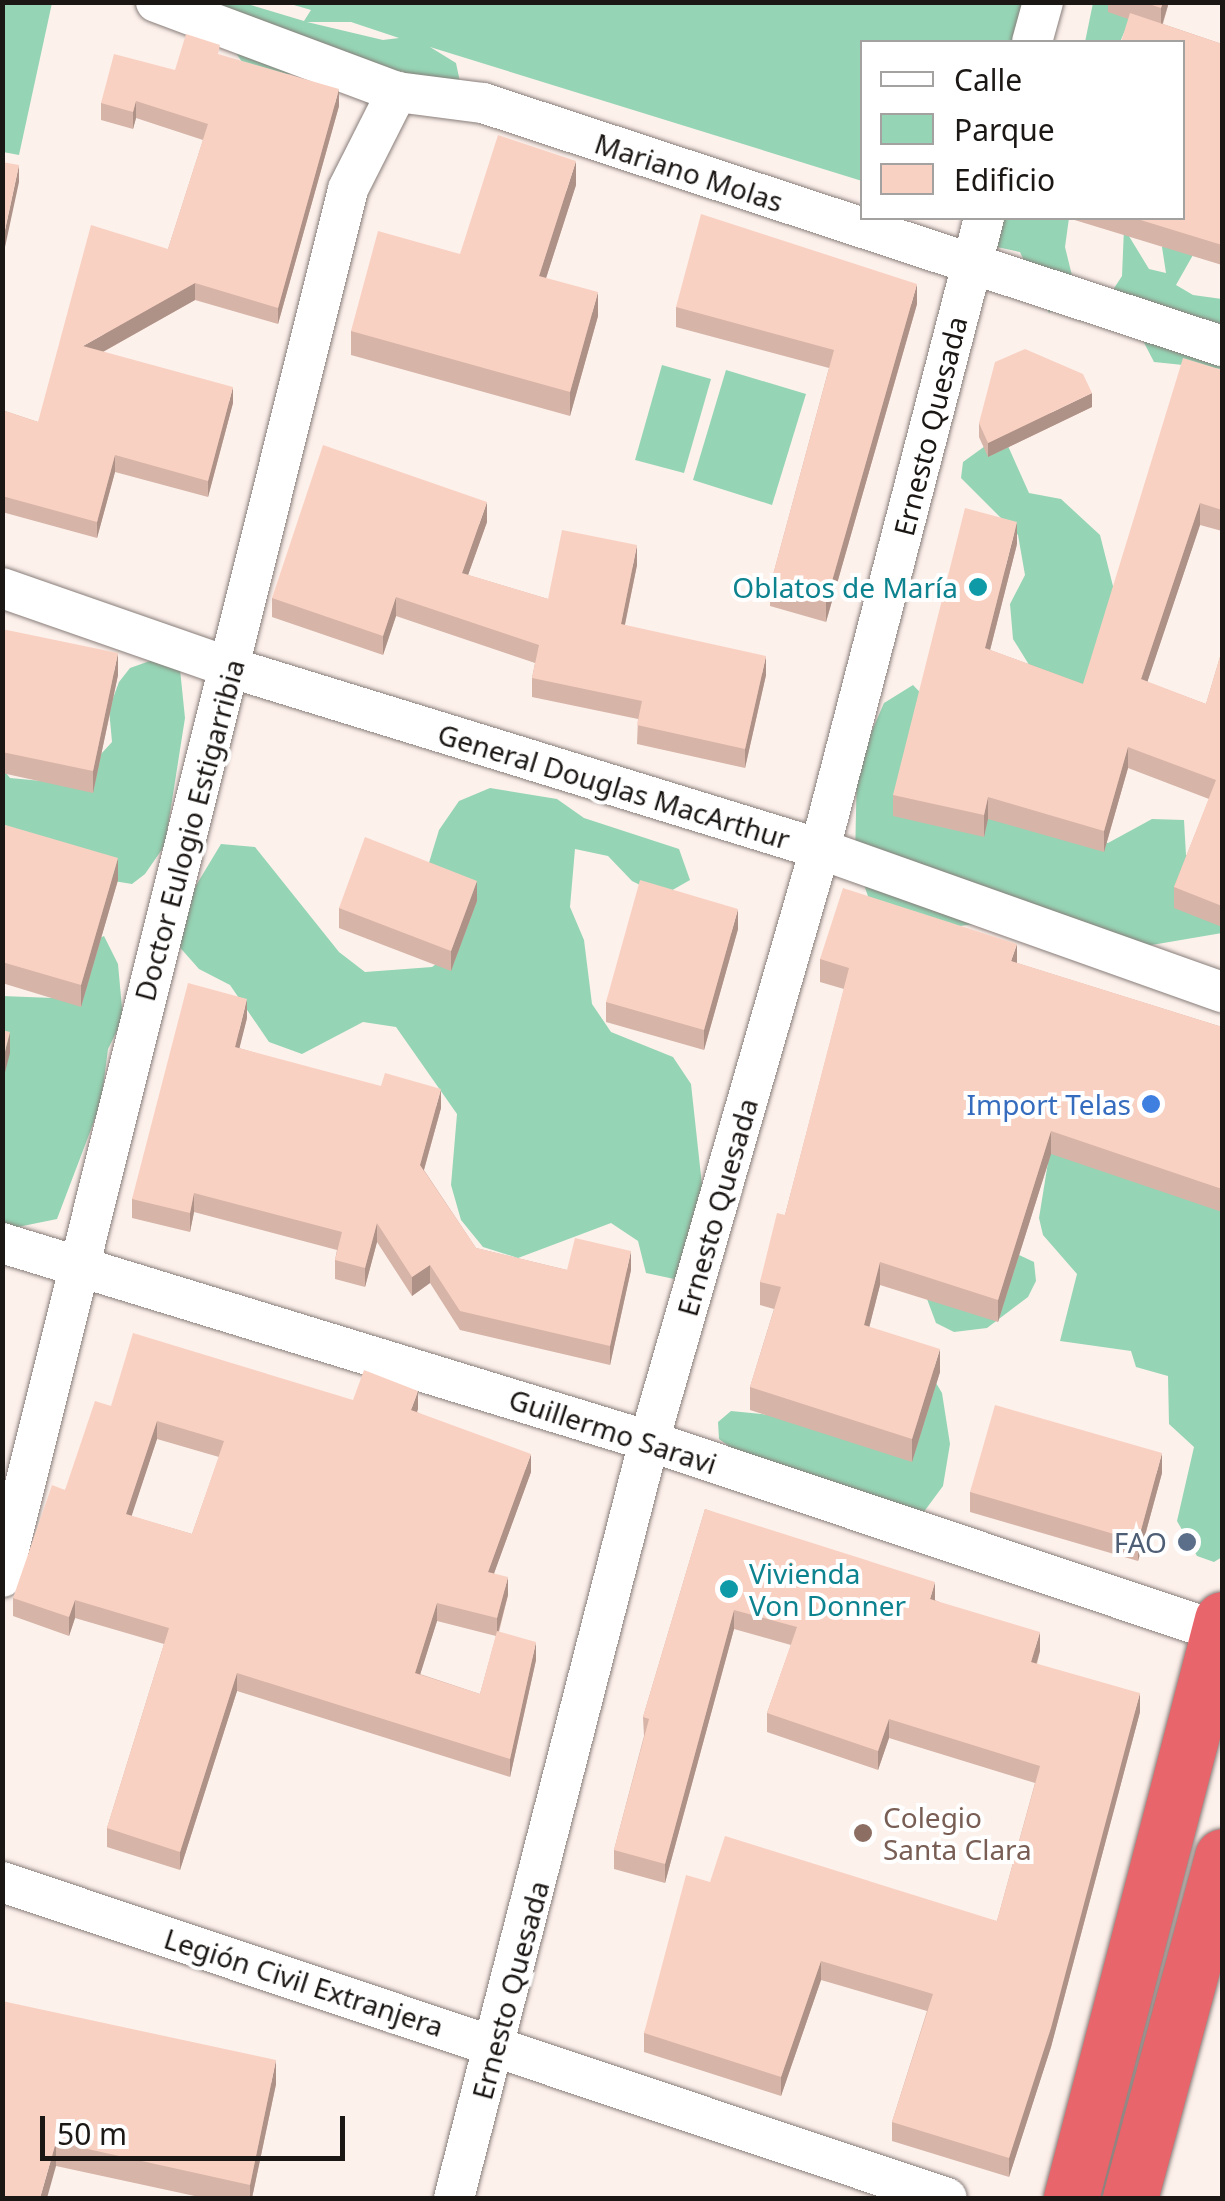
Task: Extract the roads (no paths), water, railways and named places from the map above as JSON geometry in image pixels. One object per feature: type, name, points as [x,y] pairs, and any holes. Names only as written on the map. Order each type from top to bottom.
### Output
[{"type":"highway","points":[[1071,2198],[1221,1626]]},
{"type":"highway","points":[[1130,2198],[1222,1856]]},
{"type":"street","name":"Mariano Molas","points":[[156,2],[398,92],[482,103],[1222,346]]},
{"type":"street","points":[[1033,40],[1043,2]]},
{"type":"street","name":"Doctor Eulogio Estigarribia","points":[[2,1577],[76,1266],[232,668],[348,189],[398,92]]},
{"type":"street","name":"Ernesto Quesada","points":[[454,2198],[649,1441],[820,849],[983,220]]},
{"type":"street","name":"General Douglas MacArthur","points":[[2,588],[232,668],[820,849],[1222,992]]},
{"type":"street","name":"Guillermo Saravi","points":[[2,1244],[649,1441],[1221,1626]]},
{"type":"street","name":"Legión Civil Extranjera","points":[[2,1882],[947,2198]]},
{"type":"place","name":"Oblatos de María","points":[[978,587]]},
{"type":"place","name":"Import Telas","points":[[1151,1104]]},
{"type":"place","name":"FAO","points":[[1187,1542]]},
{"type":"place","name":"Vivienda Von Donner","points":[[729,1589]]},
{"type":"place","name":"Colegio Santa Clara","points":[[863,1833]]}]
